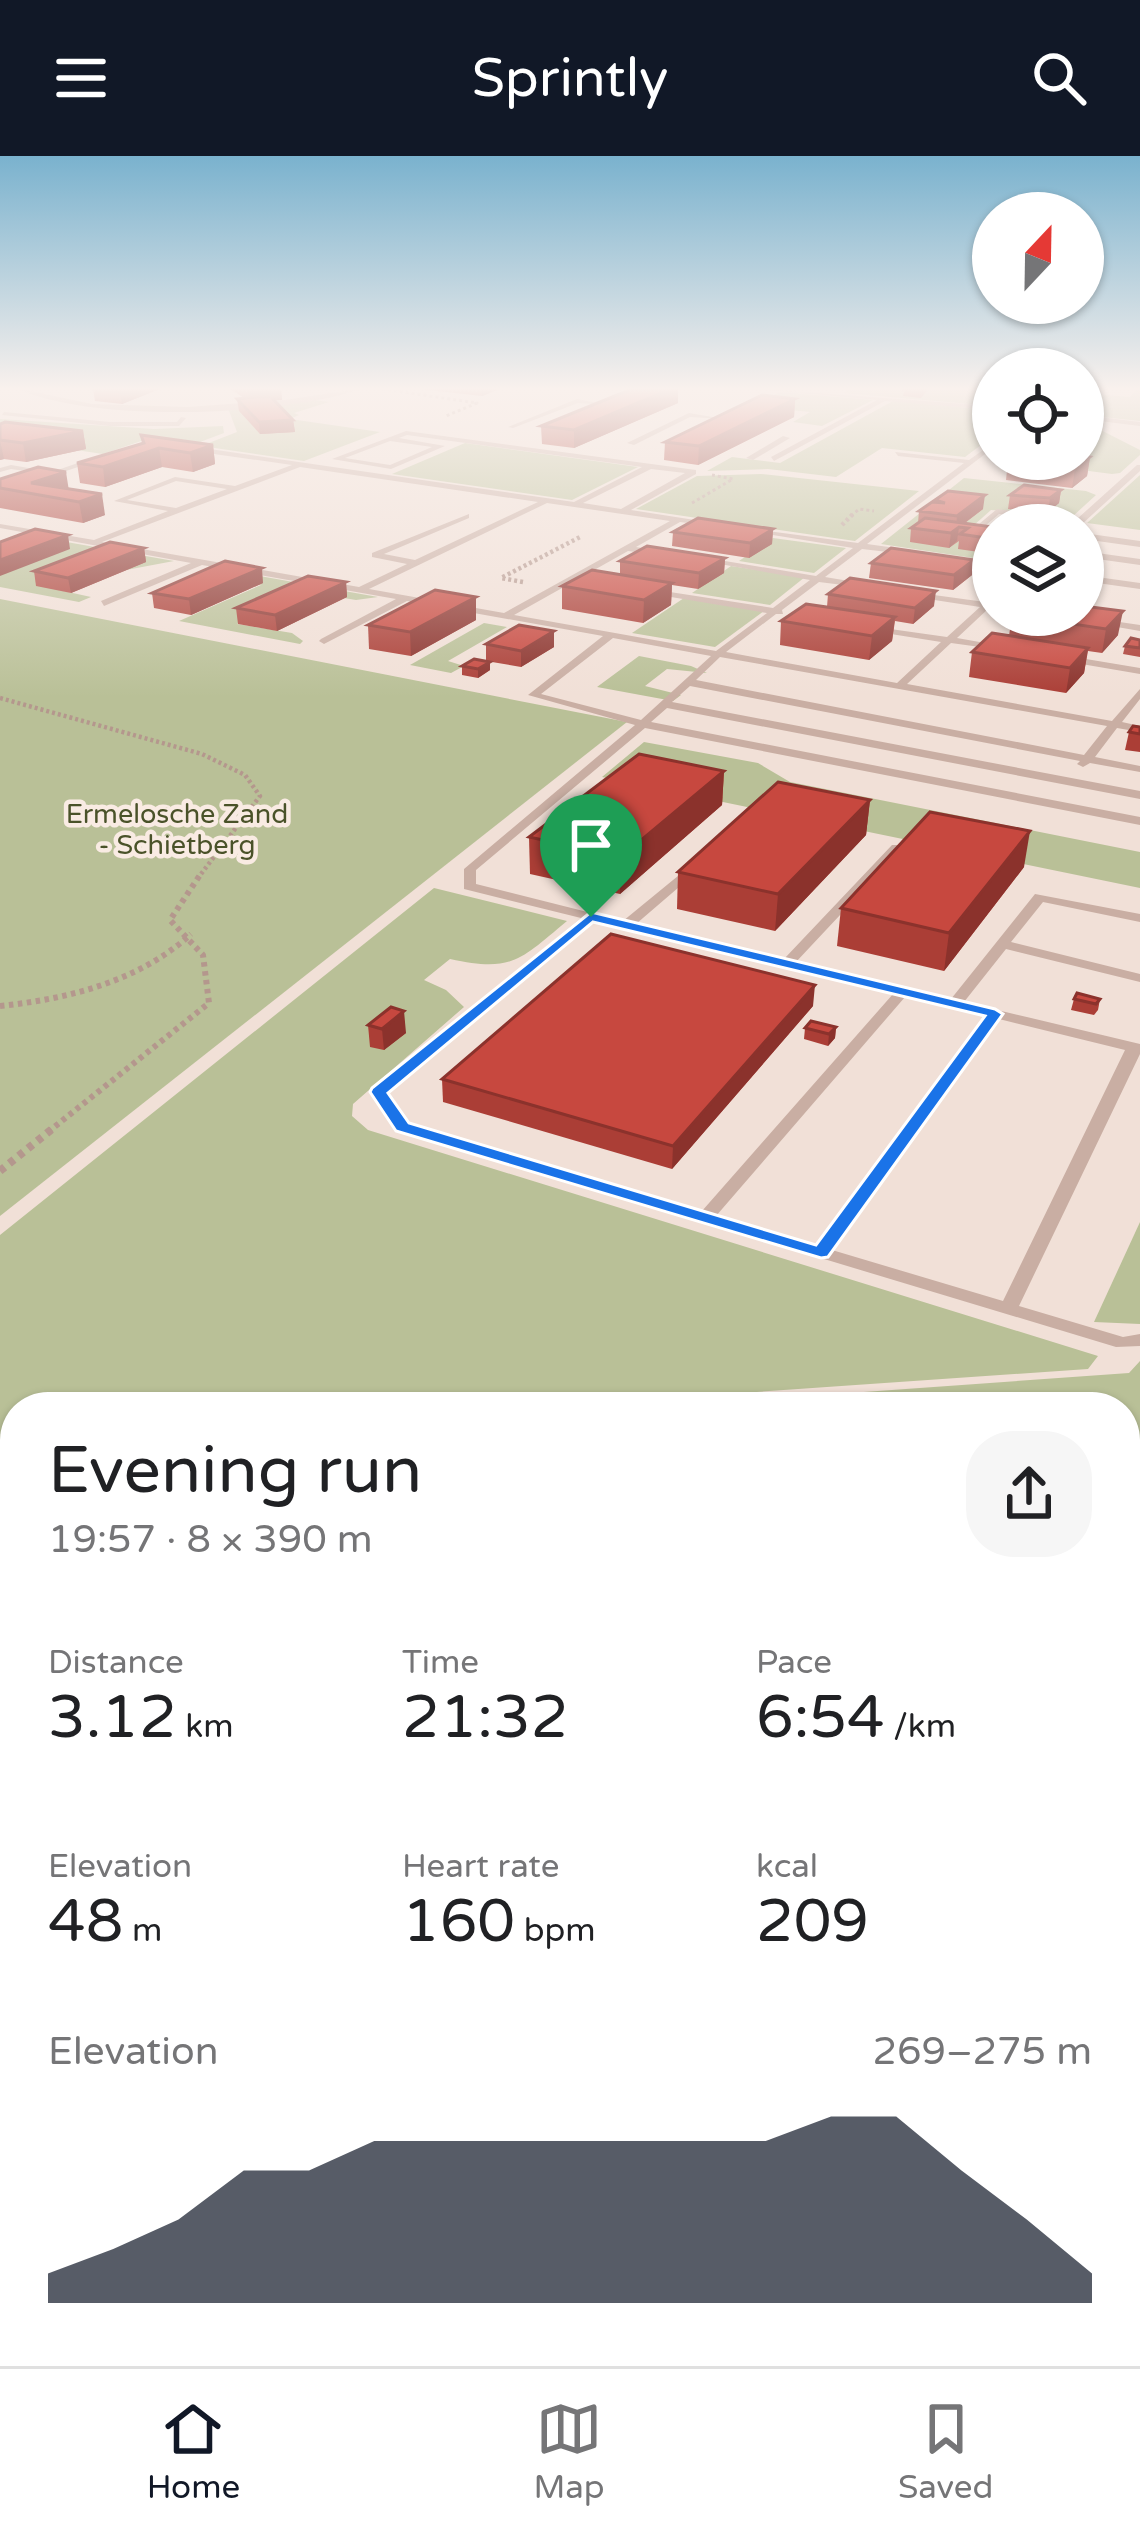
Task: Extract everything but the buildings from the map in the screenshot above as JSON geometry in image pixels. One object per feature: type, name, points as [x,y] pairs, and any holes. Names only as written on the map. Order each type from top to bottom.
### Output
[{"type":"lane","points":[[118,501],[144,491]]},
{"type":"lane","points":[[94,542],[229,491]]},
{"type":"lane","points":[[482,491],[724,526]]},
{"type":"lane","points":[[574,505],[601,491]]},
{"type":"lane","points":[[622,512],[659,491]]},
{"type":"lane","points":[[933,491],[718,654],[643,724],[470,869],[469,886],[1137,1048],[1009,1308]]},
{"type":"lane","points":[[101,498],[177,511]]},
{"type":"lane","points":[[360,590],[547,501]]},
{"type":"lane","points":[[417,563],[375,554],[466,516]]},
{"type":"lane","points":[[505,616],[677,520]]},
{"type":"lane","points":[[0,526],[1140,729]]},
{"type":"lane","points":[[0,536],[19,530]]},
{"type":"lane","points":[[747,530],[972,562]]},
{"type":"lane","points":[[1104,539],[1140,544]]},
{"type":"lane","points":[[626,548],[669,555]]},
{"type":"lane","points":[[1104,557],[1140,562]]},
{"type":"lane","points":[[690,559],[881,589]]},
{"type":"lane","points":[[104,603],[203,561]]},
{"type":"lane","points":[[574,577],[596,581]]},
{"type":"lane","points":[[1104,581],[1140,586]]},
{"type":"lane","points":[[641,588],[797,615]]},
{"type":"lane","points":[[902,592],[972,601]]},
{"type":"lane","points":[[324,640],[406,598]]},
{"type":"lane","points":[[899,686],[972,620]]},
{"type":"lane","points":[[1104,623],[1140,628]]},
{"type":"lane","points":[[862,626],[1013,650]]},
{"type":"lane","points":[[611,635],[533,694],[643,724],[1140,821]]},
{"type":"lane","points":[[1055,657],[1140,670]]},
{"type":"lane","points":[[688,682],[1140,769]]},
{"type":"lane","points":[[1049,804],[1140,692]]},
{"type":"lane","points":[[665,704],[1140,795]]},
{"type":"lane","points":[[626,925],[716,848]]},
{"type":"lane","points":[[787,964],[896,848]]},
{"type":"lane","points":[[955,1004],[1040,897],[1140,918]]},
{"type":"lane","points":[[591,917],[378,1092],[402,1127],[1123,1342],[1140,1340]]},
{"type":"lane","points":[[1003,944],[1140,977]]},
{"type":"lane","points":[[705,1218],[902,992]]},
{"type":"lane","points":[[821,1252],[995,1014]]},
{"type":"path","points":[[710,508],[688,505],[712,491]]},
{"type":"path","points":[[842,526],[859,509],[904,514]]},
{"type":"path","points":[[555,588],[501,578],[582,536]]},
{"type":"path","points":[[0,698],[202,754],[245,775],[260,796],[250,816],[183,895],[170,920],[190,934],[206,958],[209,1004],[0,1171]]},
{"type":"path","points":[[0,1006],[35,1003],[90,988],[145,965],[190,934]]},
{"type":"green space","points":[[511,491],[590,491],[572,500]]},
{"type":"green space","points":[[669,491],[919,491],[855,541],[636,509]]},
{"type":"green space","points":[[947,491],[1086,491],[1096,495],[1086,504],[972,504],[972,527],[964,534],[972,536],[972,558],[881,544]]},
{"type":"green space","points":[[1122,491],[1140,491],[1140,530],[1104,525],[1104,508]]},
{"type":"green space","points":[[27,535],[174,561],[41,586],[91,597],[79,602],[0,587],[0,575]]},
{"type":"green space","points":[[773,538],[846,548],[814,573],[739,561]]},
{"type":"green space","points":[[731,566],[805,577],[770,605],[692,593]]},
{"type":"green space","points":[[220,569],[378,597],[356,600],[307,592],[237,624],[292,633],[303,641],[300,644],[179,621],[261,585]]},
{"type":"green space","points":[[684,598],[764,611],[715,647],[632,633]]},
{"type":"green space","name":"Ermelosche Zand - Schietberg","points":[[0,599],[627,722],[0,1216]]},
{"type":"green space","points":[[484,623],[507,627],[448,661],[464,666],[451,673],[410,665]]},
{"type":"green space","points":[[639,656],[707,673],[667,669],[645,686],[681,695],[673,701],[597,687]]},
{"type":"green space","points":[[644,742],[758,763],[790,782],[1140,852],[1140,888],[602,777]]},
{"type":"green space","points":[[434,888],[567,921],[515,960],[488,964],[450,959],[424,980],[446,990],[464,1007],[353,1104],[352,1116],[368,1130],[1098,1356],[1088,1369],[756,1392],[0,1392],[0,1235]]},
{"type":"green space","points":[[1140,1222],[1140,1324],[1094,1322]]},
{"type":"green space","points":[[1140,1361],[1140,1392],[864,1392],[1129,1373]]},
{"type":"route","points":[[591,917],[995,1014],[821,1252],[402,1127],[378,1092],[591,917]]}]
